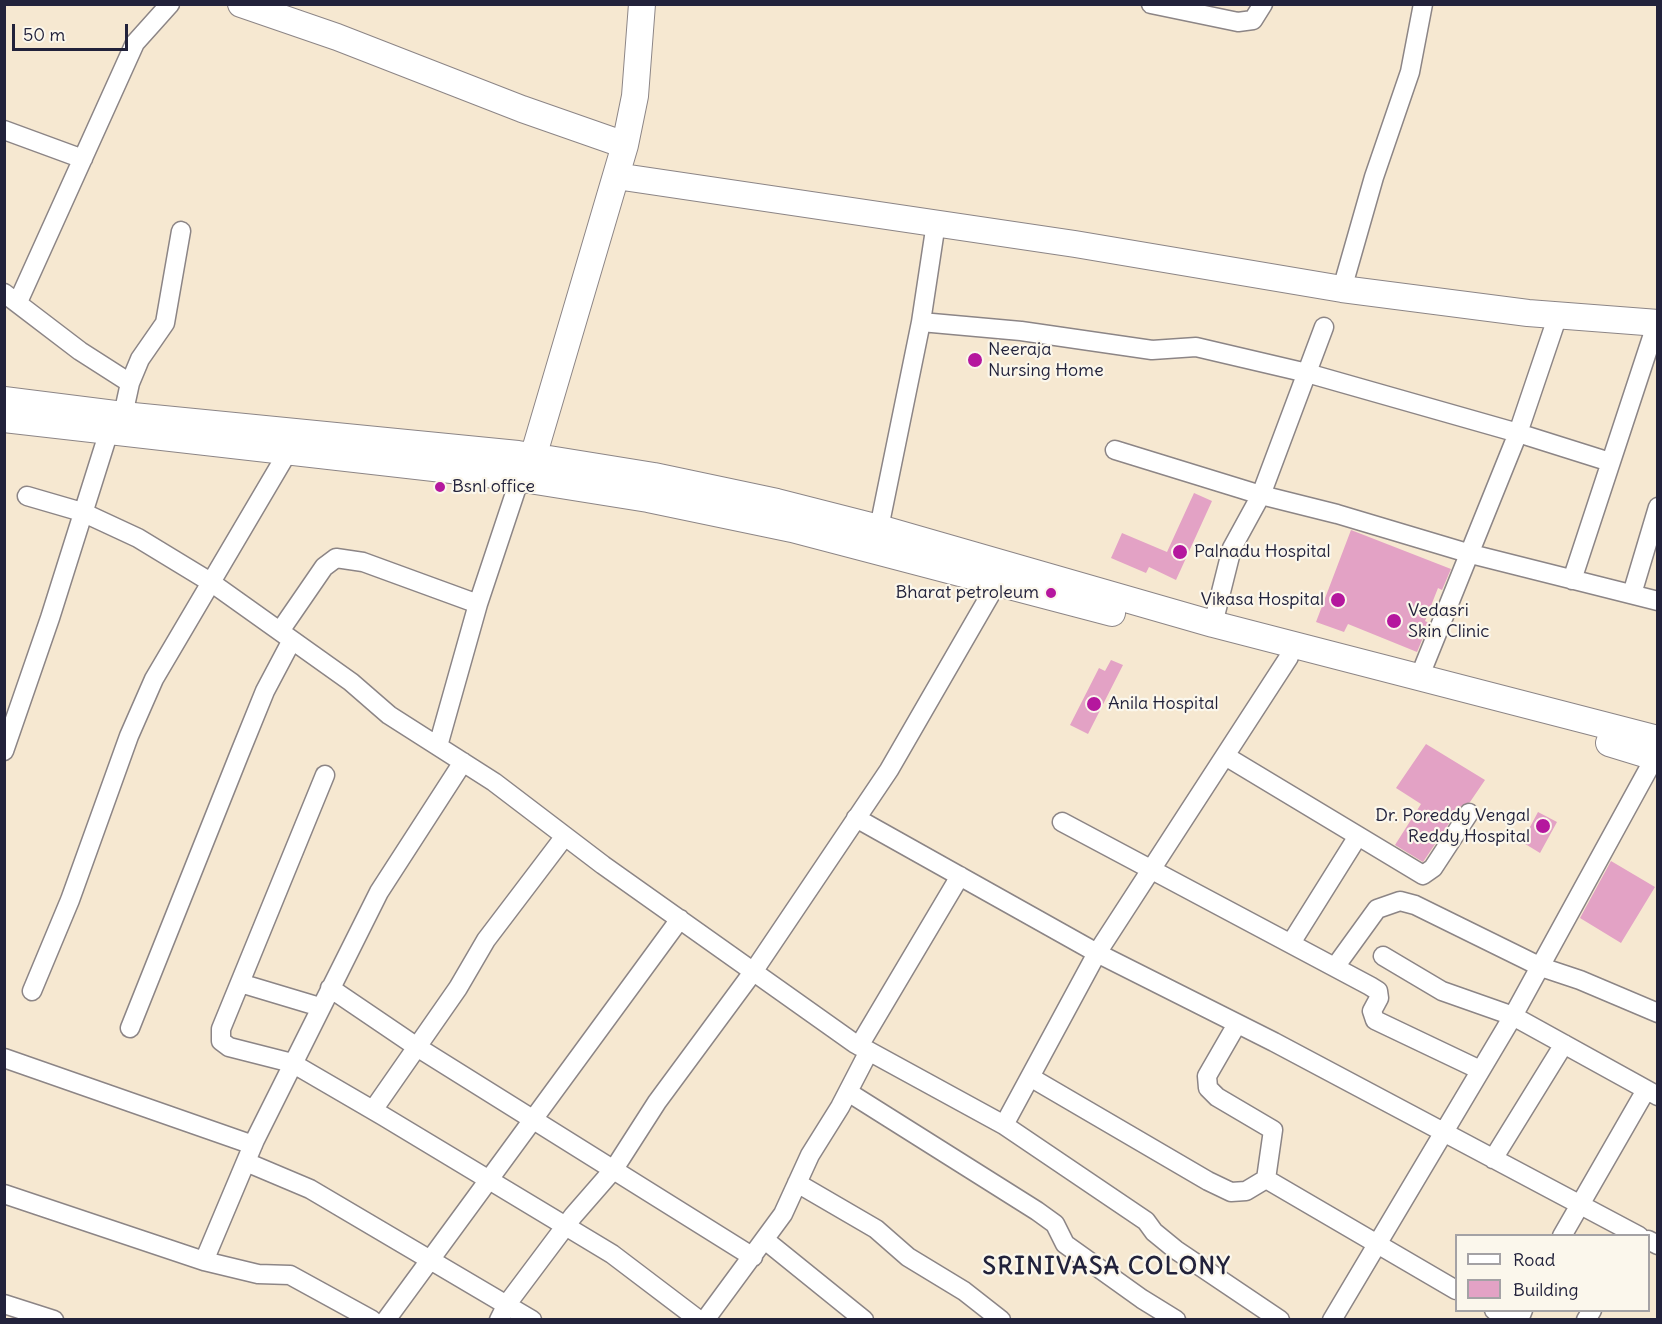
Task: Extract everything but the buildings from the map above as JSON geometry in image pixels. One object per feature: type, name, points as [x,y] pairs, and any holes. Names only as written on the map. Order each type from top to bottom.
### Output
[{"type":"main road","points":[[241,4],[337,37],[522,109],[625,145]]},
{"type":"main road","points":[[533,457],[625,145],[635,96],[642,4]]},
{"type":"main road","points":[[616,176],[936,223],[1342,289],[1558,315],[1657,322]]},
{"type":"main road","points":[[4,400],[116,423],[289,450],[512,477],[648,499],[792,529],[1657,751]]},
{"type":"main road","points":[[4,419],[116,423],[533,457],[654,476],[777,502],[879,528],[1213,624],[1419,678],[1657,751]]},
{"type":"street","points":[[130,383],[80,351],[11,298],[83,159],[135,43],[170,4]]},
{"type":"street","points":[[1151,4],[1238,22],[1253,20],[1263,4]]},
{"type":"street","points":[[1342,289],[1374,177],[1410,72],[1424,4]]},
{"type":"street","points":[[4,130],[83,159]]},
{"type":"street","points":[[879,528],[921,322],[936,223]]},
{"type":"street","points":[[4,751],[50,618],[82,512],[130,383],[140,359],[165,323],[181,231]]},
{"type":"street","points":[[1419,678],[1518,433],[1558,315]]},
{"type":"street","points":[[921,322],[1022,331],[1152,350],[1196,346],[1307,373],[1518,433],[1610,462]]},
{"type":"street","points":[[1572,580],[1657,322]]},
{"type":"street","points":[[1213,624],[1232,548],[1261,495],[1324,327]]},
{"type":"street","points":[[32,991],[44,968],[133,726],[154,679],[289,450]]},
{"type":"street","points":[[1115,450],[1261,495],[1337,513],[1471,554],[1658,602]]},
{"type":"street","points":[[438,746],[512,477]]},
{"type":"street","points":[[27,496],[82,512],[138,538],[212,583],[351,682],[389,715],[463,762],[753,972],[864,1048],[1004,1125],[1146,1221],[1154,1232],[1176,1250],[1280,1320]]},
{"type":"street","points":[[1632,594],[1658,507]]},
{"type":"street","points":[[130,1028],[286,636],[324,567],[336,558],[363,562],[478,604]]},
{"type":"street","points":[[503,1312],[565,1227],[614,1169],[657,1102],[753,972],[913,730],[970,626],[997,583]]},
{"type":"street","points":[[1004,1125],[1097,953],[1182,819],[1227,757],[1289,657]]},
{"type":"street","points":[[1332,1320],[1541,967],[1657,751]]},
{"type":"street","points":[[1227,757],[1423,875],[1427,875],[1469,813]]},
{"type":"street","points":[[204,1261],[250,1153],[292,1064],[379,892],[463,762]]},
{"type":"street","points":[[325,775],[221,1029],[221,1041],[229,1047],[292,1064],[373,1110],[488,1182],[612,1254],[699,1320]]},
{"type":"street","points":[[856,818],[1097,953],[1442,1131],[1635,1234]]},
{"type":"street","points":[[1062,822],[1378,991],[1378,998],[1372,1011],[1375,1020],[1480,1070]]},
{"type":"street","points":[[373,1110],[458,988],[486,940],[565,836]]},
{"type":"street","points":[[1291,943],[1358,836]]},
{"type":"street","points":[[705,1320],[783,1214],[810,1155],[848,1092],[864,1048],[960,876]]},
{"type":"street","points":[[1335,967],[1377,909],[1400,901],[1415,905],[1541,967],[1658,1013]]},
{"type":"street","points":[[386,1320],[680,920]]},
{"type":"street","points":[[1383,956],[1442,991],[1513,1016],[1652,1093],[1578,1203],[1563,1234]]},
{"type":"street","points":[[240,983],[320,1007]]},
{"type":"street","points":[[330,988],[417,1047],[753,1257]]},
{"type":"street","points":[[1237,1024],[1207,1076],[1208,1088],[1217,1097],[1273,1130],[1266,1179]]},
{"type":"street","points":[[1493,1159],[1564,1044]]},
{"type":"street","points":[[4,1058],[250,1153],[430,1258],[503,1312],[532,1320]]},
{"type":"street","points":[[1030,1077],[1231,1192],[1246,1191],[1266,1179]]},
{"type":"street","points":[[848,1092],[1036,1211],[1054,1224],[1065,1244],[1142,1299],[1176,1320]]},
{"type":"street","points":[[1266,1179],[1455,1289]]},
{"type":"street","points":[[797,1183],[876,1229],[908,1257],[964,1291],[1001,1320]]},
{"type":"street","points":[[4,1194],[204,1261],[258,1274],[290,1275],[372,1320]]},
{"type":"street","points":[[765,1240],[864,1320]]},
{"type":"street","points":[[4,1304],[54,1320]]},
{"type":"street","points":[[1496,1312],[1509,1320]]},
{"type":"place","name":"Neeraja Nursing Home","points":[[975,360]]},
{"type":"place","name":"Bsnl office","points":[[440,487]]},
{"type":"place","name":"Palnadu Hospital","points":[[1180,552]]},
{"type":"place","name":"Bharat petroleum","points":[[1051,593]]},
{"type":"place","name":"Vikasa Hospital","points":[[1338,600]]},
{"type":"place","name":"Vedasri Skin Clinic","points":[[1394,621]]},
{"type":"place","name":"Anila Hospital","points":[[1094,704]]},
{"type":"place","name":"Dr. Poreddy Vengal Reddy Hospital","points":[[1543,826]]},
{"type":"district","name":"SRINIVASA COLONY","points":[[1107,1267]]}]
